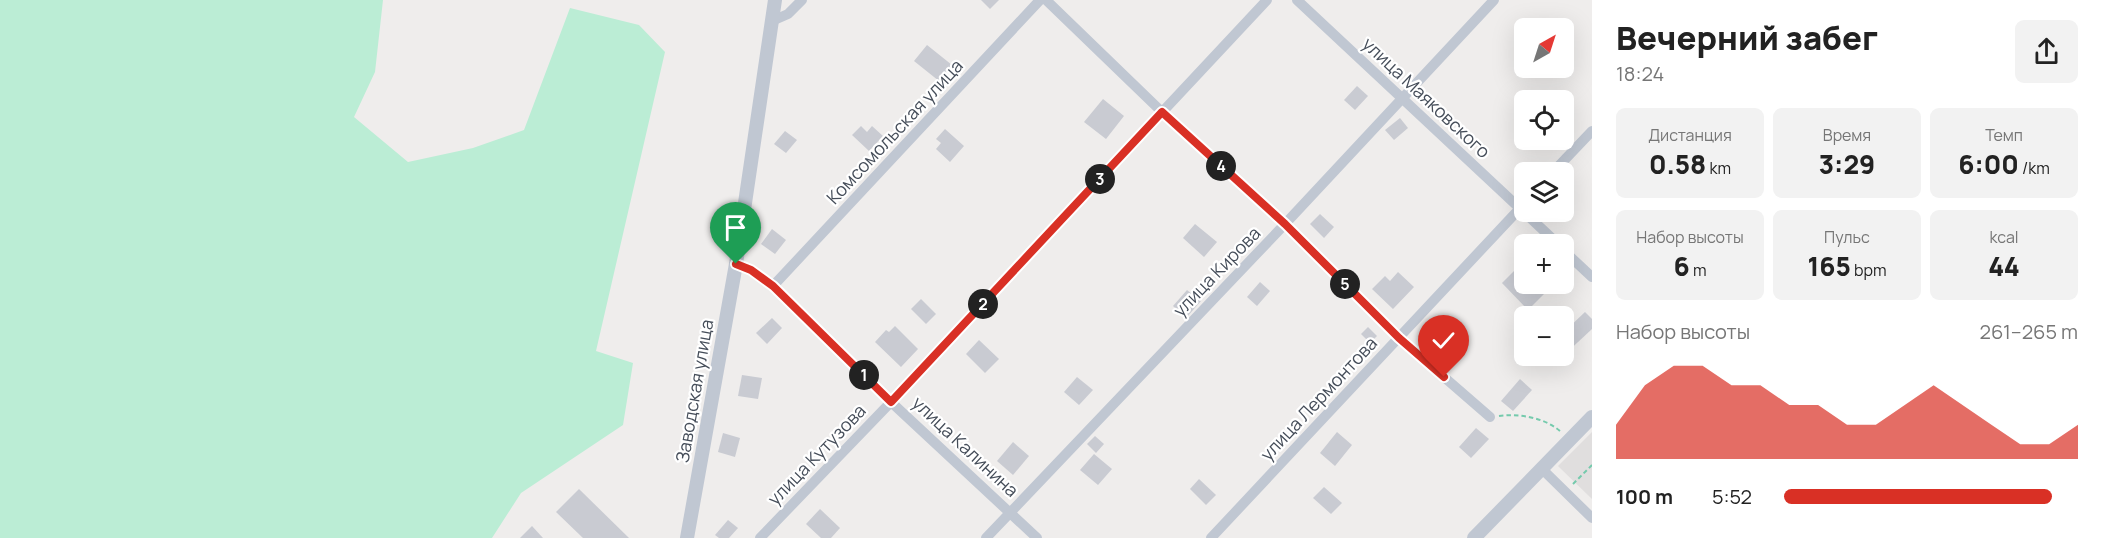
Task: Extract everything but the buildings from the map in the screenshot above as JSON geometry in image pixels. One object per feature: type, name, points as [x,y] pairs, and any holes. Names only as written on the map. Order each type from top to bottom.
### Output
[{"type":"street","name":"Заводская улица","points":[[687,538],[736,264],[775,0]]},
{"type":"street","points":[[772,21],[788,14],[802,0]]},
{"type":"street","name":"Комсомольская улица","points":[[773,286],[1041,0]]},
{"type":"street","points":[[1046,0],[1162,112],[1285,224],[1399,338],[1490,417]]},
{"type":"street","name":"улица Кутузова","points":[[760,538],[891,402],[1267,0]]},
{"type":"street","name":"улица Маяковского","points":[[1297,0],[1514,199]]},
{"type":"street","name":"улица Кирова","points":[[986,538],[1285,224],[1494,0]]},
{"type":"street","points":[[1563,162],[1592,131]]},
{"type":"street","name":"улица Лермонтова","points":[[1211,538],[1514,215]]},
{"type":"street","name":"улица Маяковского","points":[[1537,222],[1549,234]]},
{"type":"street","points":[[1574,260],[1592,277]]},
{"type":"street","name":"улица Калинина","points":[[736,264],[751,270],[773,286],[891,402],[1036,538]]},
{"type":"street","points":[[1474,538],[1592,417]]},
{"type":"street","points":[[1542,469],[1592,519]]},
{"type":"path","points":[[1490,417],[1510,414],[1526,416],[1556,428],[1569,441]]},
{"type":"path","points":[[1565,492],[1592,465]]},
{"type":"shaded area","points":[[1592,432],[1592,499],[1558,466]]},
{"type":"green space","points":[[0,0],[383,0],[375,72],[354,117],[408,162],[473,148],[524,130],[570,8],[639,25],[665,52],[596,351],[633,363],[623,425],[521,493],[492,538],[0,538]]},
{"type":"route","points":[[736,264],[751,270],[773,286],[891,402],[1162,112],[1285,224],[1399,338],[1444,377]]}]
